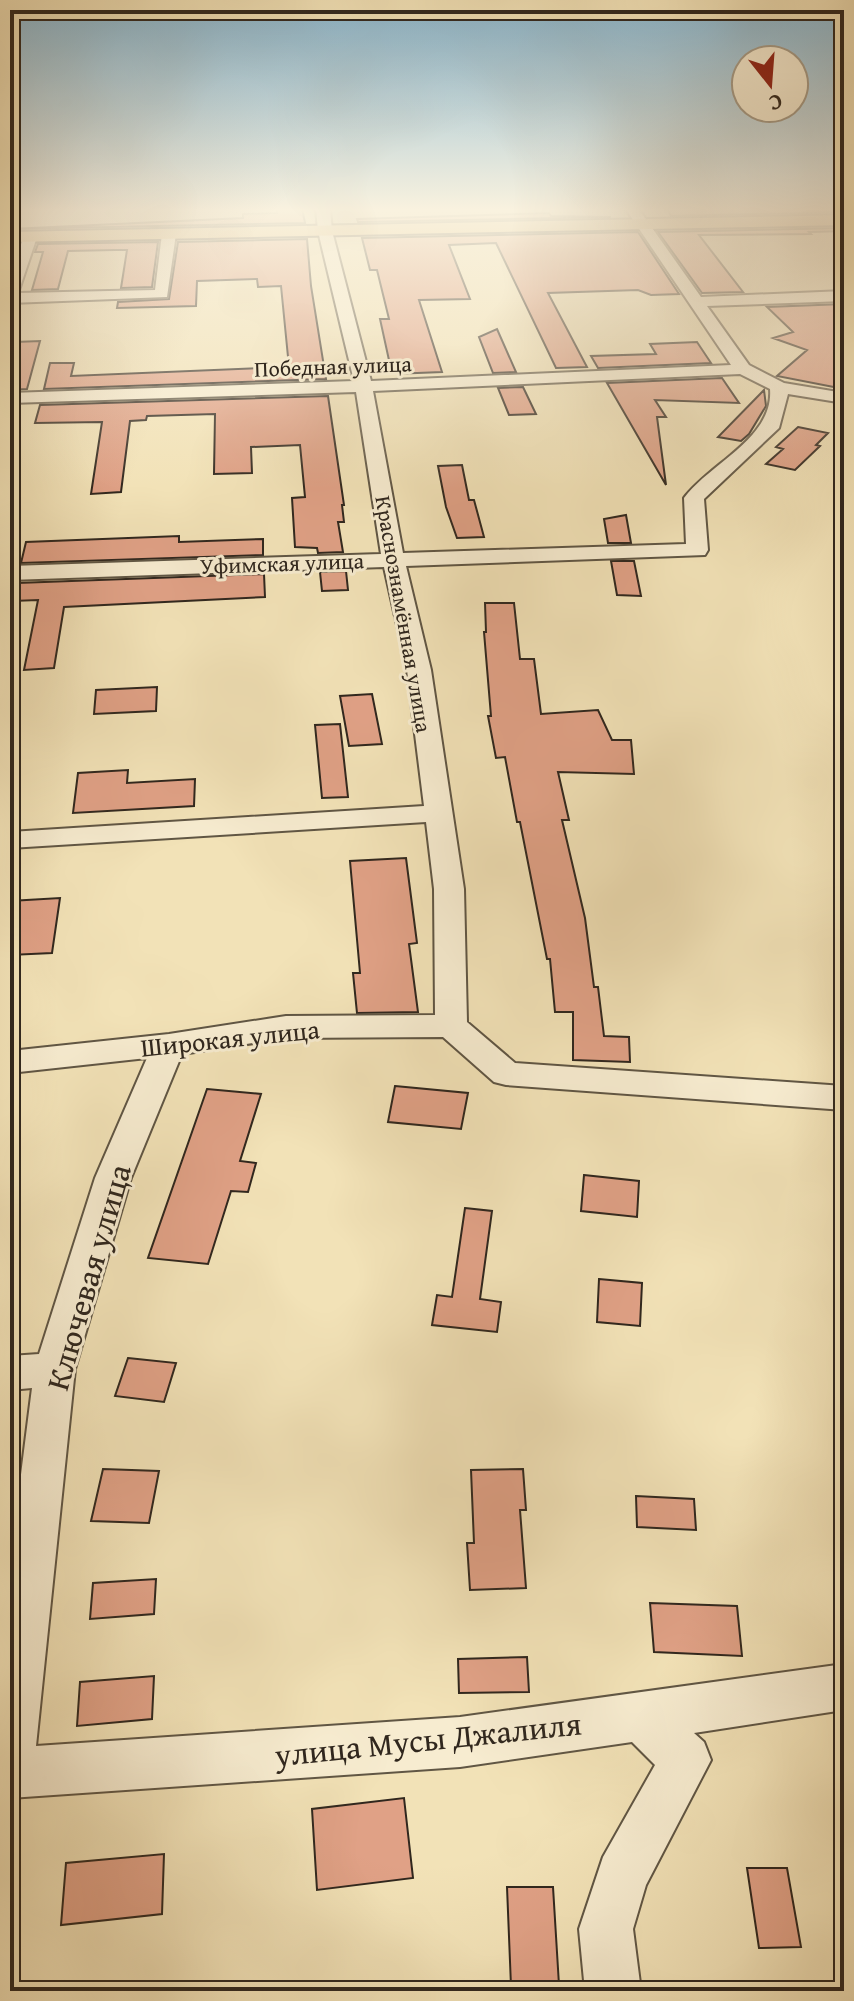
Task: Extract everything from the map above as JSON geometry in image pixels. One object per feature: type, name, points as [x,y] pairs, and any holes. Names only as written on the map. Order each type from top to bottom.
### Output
[{"type":"street","name":"Краснознамённая улица","points":[[343,301],[364,387],[393,559],[419,670],[449,889],[451,1026]]},
{"type":"street","points":[[697,302],[712,301]]},
{"type":"street","points":[[697,302],[743,369]]},
{"type":"street","name":"Победная улица","points":[[10,398],[364,387],[743,369],[779,387],[844,398]]},
{"type":"street","name":"Уфимская улица","points":[[10,573],[697,550],[694,498],[773,424],[780,400],[779,387]]},
{"type":"street","points":[[10,840],[437,813]]},
{"type":"street","points":[[451,1026],[506,1074],[844,1098]]},
{"type":"street","name":"Широкая улица","points":[[10,1062],[169,1045],[286,1027],[451,1026]]},
{"type":"street","name":"Ключевая улица","points":[[10,1756],[55,1369],[113,1178],[169,1045]]},
{"type":"street","points":[[10,1373],[55,1369]]},
{"type":"street","name":"улица Мусы Джалиля","points":[[10,1773],[460,1742],[844,1687]]},
{"type":"street","points":[[613,1991],[606,1929],[622,1876],[686,1760],[641,1716]]},
{"type":"building","points":[[196,301],[196,306],[117,308],[118,302]]},
{"type":"building","points":[[283,301],[313,301],[326,379],[44,389],[50,363],[74,363],[71,376],[289,367]]},
{"type":"building","points":[[385,301],[419,301],[442,372],[392,374],[380,319],[389,319]]},
{"type":"building","points":[[524,301],[552,301],[587,367],[556,368]]},
{"type":"building","points":[[844,304],[844,389],[777,376],[807,350],[773,338],[793,332],[767,307]]},
{"type":"building","points":[[497,329],[516,372],[493,373],[479,337]]},
{"type":"building","points":[[40,341],[27,389],[10,390],[10,359],[15,342]]},
{"type":"building","points":[[697,342],[711,363],[598,368],[591,356],[656,354],[650,344]]},
{"type":"building","points":[[722,378],[739,403],[655,400],[666,417],[657,417],[666,485],[607,383]]},
{"type":"building","points":[[523,387],[536,414],[509,415],[498,388]]},
{"type":"building","points":[[764,390],[766,406],[749,434],[741,441],[718,437]]},
{"type":"building","points":[[328,396],[344,505],[344,522],[338,522],[343,552],[318,553],[317,548],[295,547],[292,498],[305,497],[300,445],[251,447],[252,473],[214,474],[215,414],[147,416],[146,420],[130,421],[121,492],[91,494],[102,422],[35,423],[40,405]]},
{"type":"building","points":[[798,427],[828,433],[816,445],[820,446],[795,470],[766,464],[783,449],[776,447]]},
{"type":"building","points":[[462,465],[469,500],[474,500],[484,537],[457,538],[446,507],[438,466]]},
{"type":"building","points":[[626,515],[631,543],[608,543],[604,519]]},
{"type":"building","points":[[179,536],[179,542],[263,539],[263,555],[21,563],[26,542]]},
{"type":"building","points":[[611,561],[634,561],[641,596],[617,595]]},
{"type":"building","points":[[346,571],[348,590],[322,591],[320,572]]},
{"type":"building","points":[[264,574],[265,597],[64,607],[54,668],[24,670],[38,600],[13,601],[17,583]]},
{"type":"building","points":[[485,603],[514,603],[520,659],[534,659],[541,714],[598,710],[612,740],[631,740],[634,774],[558,772],[569,820],[562,820],[585,918],[604,1036],[629,1037],[630,1062],[573,1060],[573,1012],[555,1012],[550,959],[547,959],[520,822],[517,822],[505,757],[496,758],[488,716],[491,716],[484,632]]},
{"type":"building","points":[[157,687],[156,711],[94,714],[96,690]]},
{"type":"building","points":[[372,694],[382,744],[349,746],[340,696]]},
{"type":"building","points":[[340,724],[348,797],[322,798],[315,725]]},
{"type":"building","points":[[128,770],[127,783],[195,779],[194,806],[73,813],[78,773]]},
{"type":"building","points":[[406,858],[417,943],[409,944],[418,1012],[357,1013],[353,973],[360,973],[350,861]]},
{"type":"building","points":[[60,898],[52,953],[10,955],[10,901]]},
{"type":"building","points":[[395,1086],[468,1093],[461,1129],[388,1122]]},
{"type":"building","points":[[207,1089],[261,1094],[240,1161],[256,1163],[248,1192],[231,1191],[208,1264],[148,1258]]},
{"type":"building","points":[[584,1175],[639,1181],[637,1217],[581,1211]]},
{"type":"building","points":[[465,1208],[492,1211],[480,1299],[501,1302],[497,1332],[432,1325],[437,1295],[452,1297]]},
{"type":"building","points":[[599,1279],[642,1283],[640,1326],[597,1322]]},
{"type":"building","points":[[128,1358],[176,1363],[164,1402],[115,1396]]},
{"type":"building","points":[[103,1469],[159,1471],[149,1523],[91,1521]]},
{"type":"building","points":[[523,1469],[526,1510],[520,1510],[526,1588],[470,1590],[467,1543],[474,1543],[471,1470]]},
{"type":"building","points":[[636,1496],[694,1499],[696,1530],[637,1527]]},
{"type":"building","points":[[156,1579],[154,1614],[90,1619],[93,1583]]},
{"type":"building","points":[[650,1603],[737,1606],[742,1656],[654,1652]]},
{"type":"building","points":[[527,1657],[529,1692],[459,1693],[458,1659]]},
{"type":"building","points":[[154,1676],[152,1719],[77,1726],[80,1682]]},
{"type":"building","points":[[404,1798],[413,1878],[317,1890],[312,1809]]},
{"type":"building","points":[[164,1854],[162,1914],[61,1925],[66,1863]]},
{"type":"building","points":[[747,1868],[787,1868],[801,1947],[759,1948]]},
{"type":"building","points":[[507,1887],[553,1887],[559,1985],[511,1986]]}]
